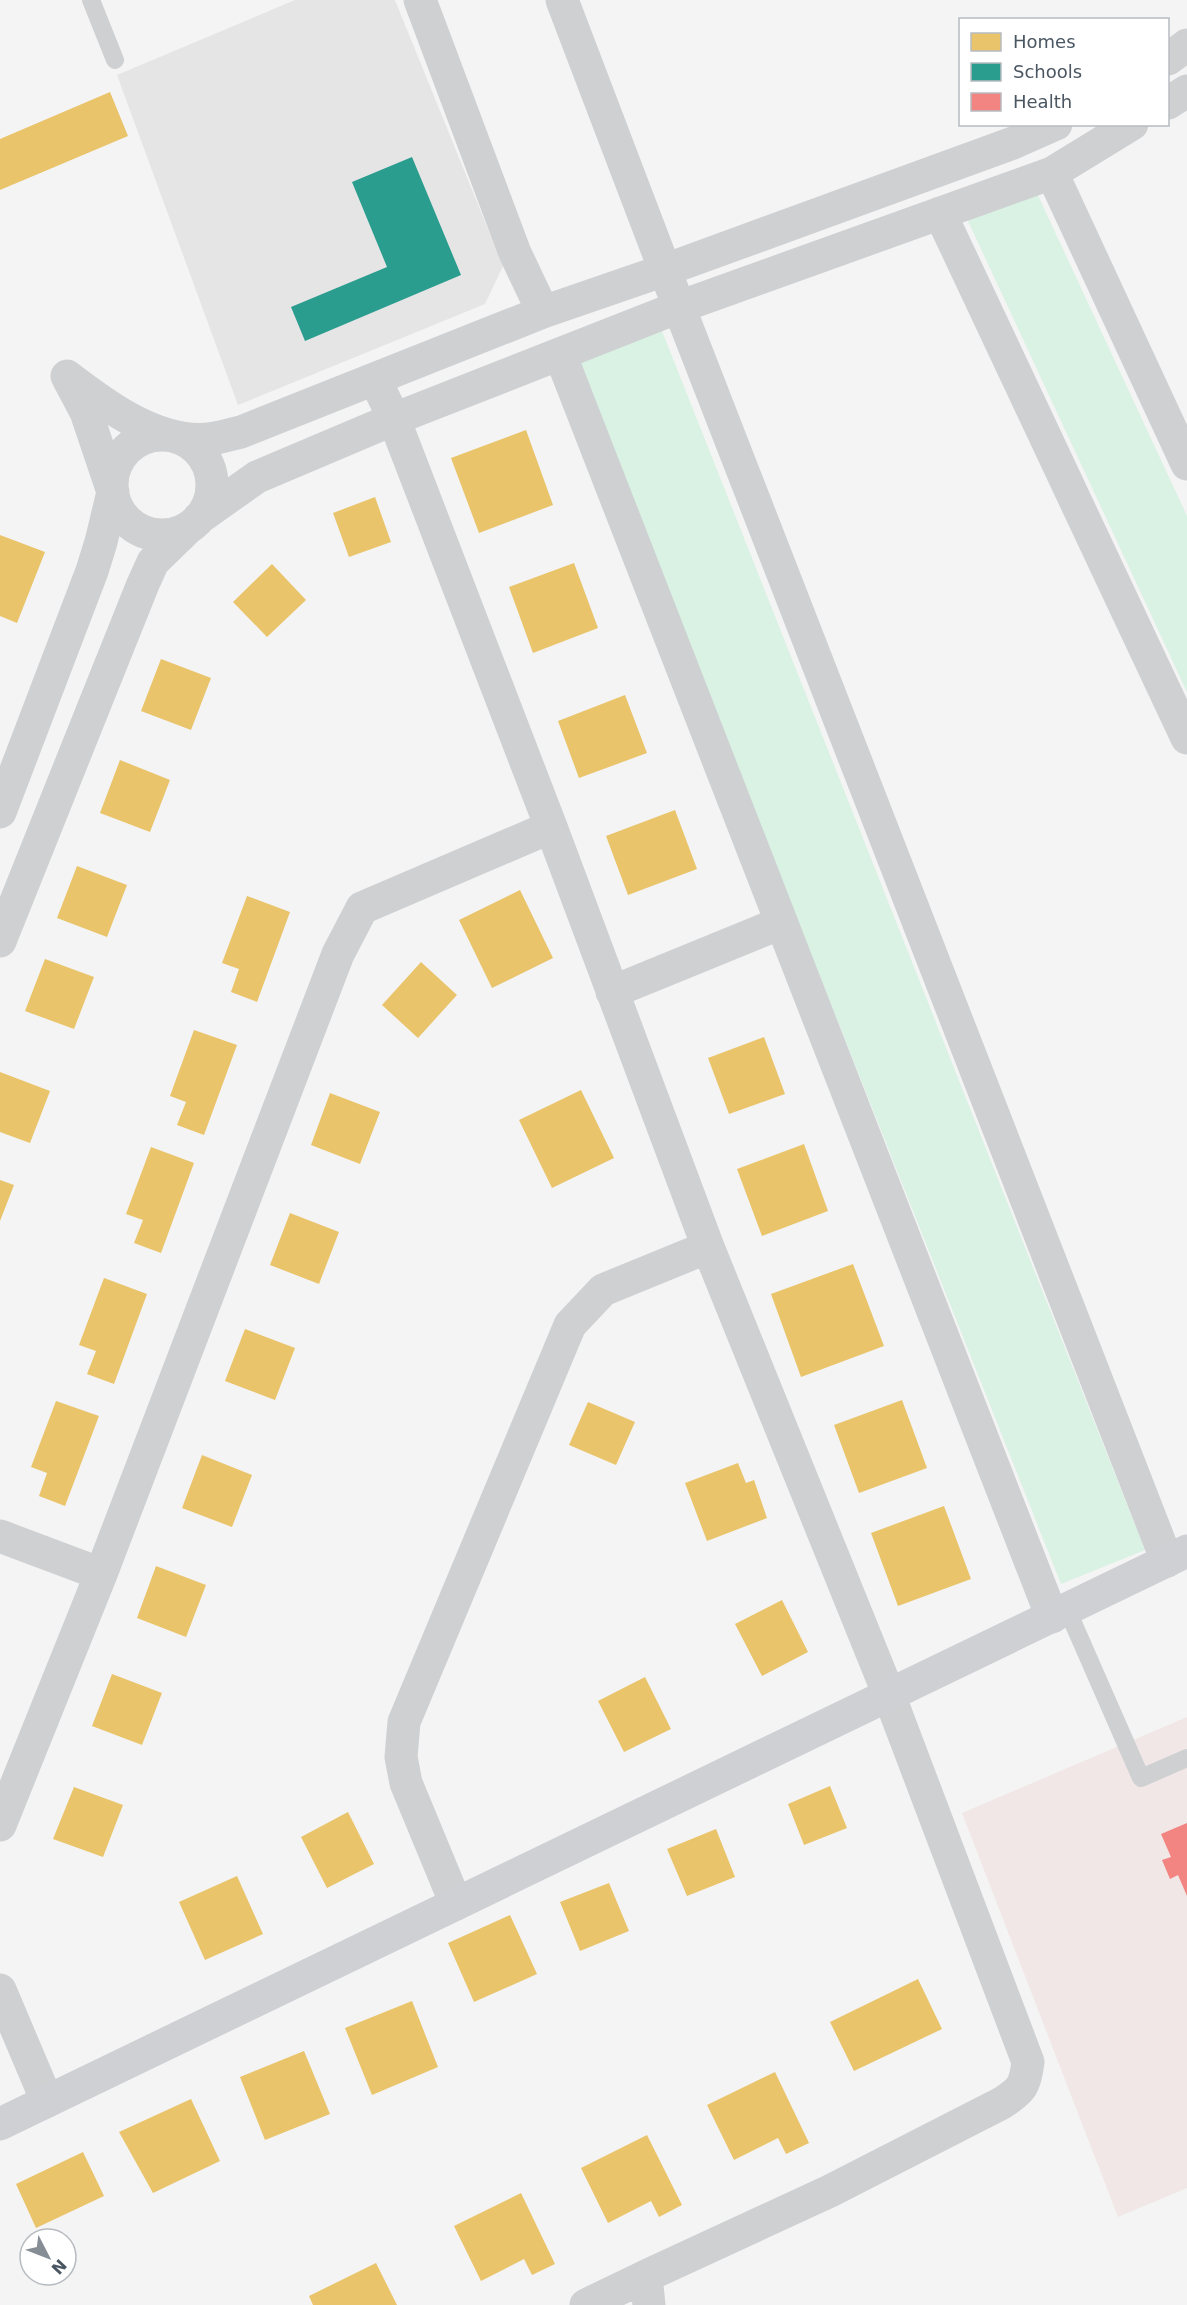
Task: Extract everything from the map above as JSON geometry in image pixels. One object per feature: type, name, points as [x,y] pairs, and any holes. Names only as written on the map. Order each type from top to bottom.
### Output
[{"type":"street","points":[[420,0],[515,253],[543,312]]},
{"type":"street","points":[[0,2124],[1177,1556],[679,307],[562,0]]},
{"type":"street","points":[[1169,58],[1187,45]]},
{"type":"street","points":[[1169,102],[1187,91]]},
{"type":"street","points":[[0,812],[92,570],[113,492],[113,477],[118,464],[131,447],[149,437],[164,435],[209,439],[241,432],[543,312],[1013,143],[1051,126]]},
{"type":"street","points":[[0,941],[153,562],[194,523],[237,489],[257,477],[394,419],[679,307],[1052,173],[1129,126]]},
{"type":"street","points":[[1052,173],[1187,464]]},
{"type":"street","points":[[940,213],[1187,738]]},
{"type":"street","points":[[560,354],[781,923],[1059,1613]]},
{"type":"street","points":[[67,376],[92,395],[136,422],[177,437],[201,453],[208,465],[212,479],[207,507],[194,523],[168,534],[147,533],[135,527],[124,517],[117,505],[86,412],[67,376]]},
{"type":"street","points":[[375,379],[394,419],[551,827],[708,1247],[889,1695],[1028,2062],[1026,2080],[1019,2092],[992,2109],[830,2191],[648,2290],[586,2305]]},
{"type":"street","points":[[0,1825],[101,1574],[338,954],[362,908],[551,827]]},
{"type":"street","points":[[612,992],[781,923]]},
{"type":"street","points":[[456,1904],[406,1783],[401,1757],[404,1722],[570,1325],[603,1290],[708,1247]]},
{"type":"street","points":[[0,1536],[101,1574]]},
{"type":"street","points":[[0,1990],[47,2101]]},
{"type":"lane","points":[[91,0],[115,60]]},
{"type":"lane","points":[[1059,1613],[1142,1778],[1187,1758]]},
{"type":"shaded area","points":[[295,0],[395,0],[503,266],[485,304],[238,405],[117,75]]},
{"type":"shaded area","points":[[1187,1717],[1187,2188],[1118,2217],[962,1813]]},
{"type":"green space","points":[[1035,189],[1187,516],[1187,692],[968,221]]},
{"type":"green space","points":[[662,331],[1145,1550],[1061,1584],[577,364]]},
{"type":"building: Homes","points":[[110,92],[128,136],[0,190],[0,139]]},
{"type":"building: Homes","points":[[526,430],[553,505],[479,533],[451,458]]},
{"type":"building: Homes","points":[[375,497],[391,542],[349,557],[333,513]]},
{"type":"building: Homes","points":[[0,535],[45,552],[17,623],[0,616]]},
{"type":"building: Homes","points":[[574,563],[598,628],[533,653],[509,587]]},
{"type":"building: Homes","points":[[272,564],[306,600],[267,637],[233,602]]},
{"type":"building: Homes","points":[[161,659],[211,678],[191,730],[141,711]]},
{"type":"building: Homes","points":[[625,695],[647,753],[579,778],[558,721]]},
{"type":"building: Homes","points":[[120,760],[170,780],[150,832],[100,813]]},
{"type":"building: Homes","points":[[675,810],[697,869],[628,895],[606,836]]},
{"type":"building: Homes","points":[[77,866],[127,885],[107,937],[57,918]]},
{"type":"building: Homes","points":[[520,890],[553,958],[492,988],[459,920]]},
{"type":"building: Homes","points":[[247,896],[290,912],[257,1002],[231,992],[239,969],[222,963]]},
{"type":"building: Homes","points":[[45,959],[94,977],[74,1029],[25,1011]]},
{"type":"building: Homes","points":[[421,962],[457,995],[418,1038],[382,1005]]},
{"type":"building: Homes","points":[[194,1030],[237,1045],[204,1135],[177,1125],[186,1102],[170,1096]]},
{"type":"building: Homes","points":[[764,1037],[785,1094],[729,1114],[708,1058]]},
{"type":"building: Homes","points":[[0,1072],[50,1091],[30,1143],[0,1132]]},
{"type":"building: Homes","points":[[581,1090],[614,1158],[552,1188],[519,1120]]},
{"type":"building: Homes","points":[[330,1093],[380,1112],[360,1164],[311,1145]]},
{"type":"building: Homes","points":[[804,1144],[828,1211],[762,1236],[737,1169]]},
{"type":"building: Homes","points":[[151,1147],[194,1163],[161,1253],[134,1243],[143,1220],[126,1214]]},
{"type":"building: Homes","points":[[0,1180],[14,1185],[0,1221]]},
{"type":"building: Homes","points":[[290,1213],[339,1232],[319,1284],[270,1265]]},
{"type":"building: Homes","points":[[853,1264],[884,1346],[801,1377],[771,1294]]},
{"type":"building: Homes","points":[[104,1278],[147,1294],[114,1384],[87,1374],[96,1351],[79,1345]]},
{"type":"building: Homes","points":[[245,1329],[295,1348],[275,1400],[225,1381]]},
{"type":"building: Homes","points":[[902,1400],[927,1468],[859,1493],[834,1425]]},
{"type":"building: Homes","points":[[56,1401],[99,1416],[65,1506],[39,1496],[47,1473],[31,1467]]},
{"type":"building: Homes","points":[[588,1402],[635,1422],[616,1465],[569,1445]]},
{"type":"building: Homes","points":[[202,1455],[252,1475],[232,1527],[182,1508]]},
{"type":"building: Homes","points":[[738,1463],[746,1483],[754,1480],[767,1518],[707,1541],[685,1483]]},
{"type":"building: Homes","points":[[944,1506],[971,1579],[898,1606],[871,1533]]},
{"type":"building: Homes","points":[[156,1566],[206,1585],[186,1637],[137,1618]]},
{"type":"building: Homes","points":[[782,1600],[808,1652],[762,1676],[735,1624]]},
{"type":"building: Homes","points":[[112,1674],[162,1693],[142,1745],[92,1726]]},
{"type":"building: Homes","points":[[645,1677],[671,1729],[624,1752],[598,1701]]},
{"type":"building: Homes","points":[[830,1786],[847,1828],[804,1845],[788,1804]]},
{"type":"building: Homes","points":[[74,1787],[123,1805],[103,1857],[53,1839]]},
{"type":"building: Homes","points":[[348,1812],[374,1864],[327,1888],[301,1837]]},
{"type":"building: Homes","points":[[716,1829],[735,1877],[687,1896],[667,1849]]},
{"type":"building: Homes","points":[[237,1876],[263,1934],[205,1960],[179,1902]]},
{"type":"building: Homes","points":[[609,1883],[629,1931],[580,1951],[560,1902]]},
{"type":"building: Homes","points":[[510,1915],[537,1974],[474,2002],[448,1943]]},
{"type":"building: Homes","points":[[918,1979],[942,2029],[854,2071],[830,2022]]},
{"type":"building: Homes","points":[[412,2001],[438,2067],[372,2095],[345,2028]]},
{"type":"building: Homes","points":[[304,2051],[330,2114],[265,2140],[240,2077]]},
{"type":"building: Homes","points":[[775,2072],[809,2143],[786,2154],[778,2138],[734,2160],[707,2105]]},
{"type":"building: Homes","points":[[191,2099],[220,2161],[153,2193],[119,2132]]},
{"type":"building: Homes","points":[[647,2135],[682,2205],[659,2217],[651,2201],[608,2223],[581,2168]]},
{"type":"building: Homes","points":[[83,2152],[104,2196],[36,2227],[16,2184]]},
{"type":"building: Homes","points":[[521,2193],[555,2264],[532,2275],[524,2259],[481,2281],[454,2226]]},
{"type":"building: Homes","points":[[376,2263],[397,2305],[313,2305],[309,2296]]},
{"type":"building: Schools","points":[[412,157],[461,275],[305,341],[291,307],[387,267],[352,182]]},
{"type":"building: Health","points":[[1187,1823],[1187,1896],[1178,1875],[1170,1879],[1162,1860],[1171,1857],[1161,1834]]}]
